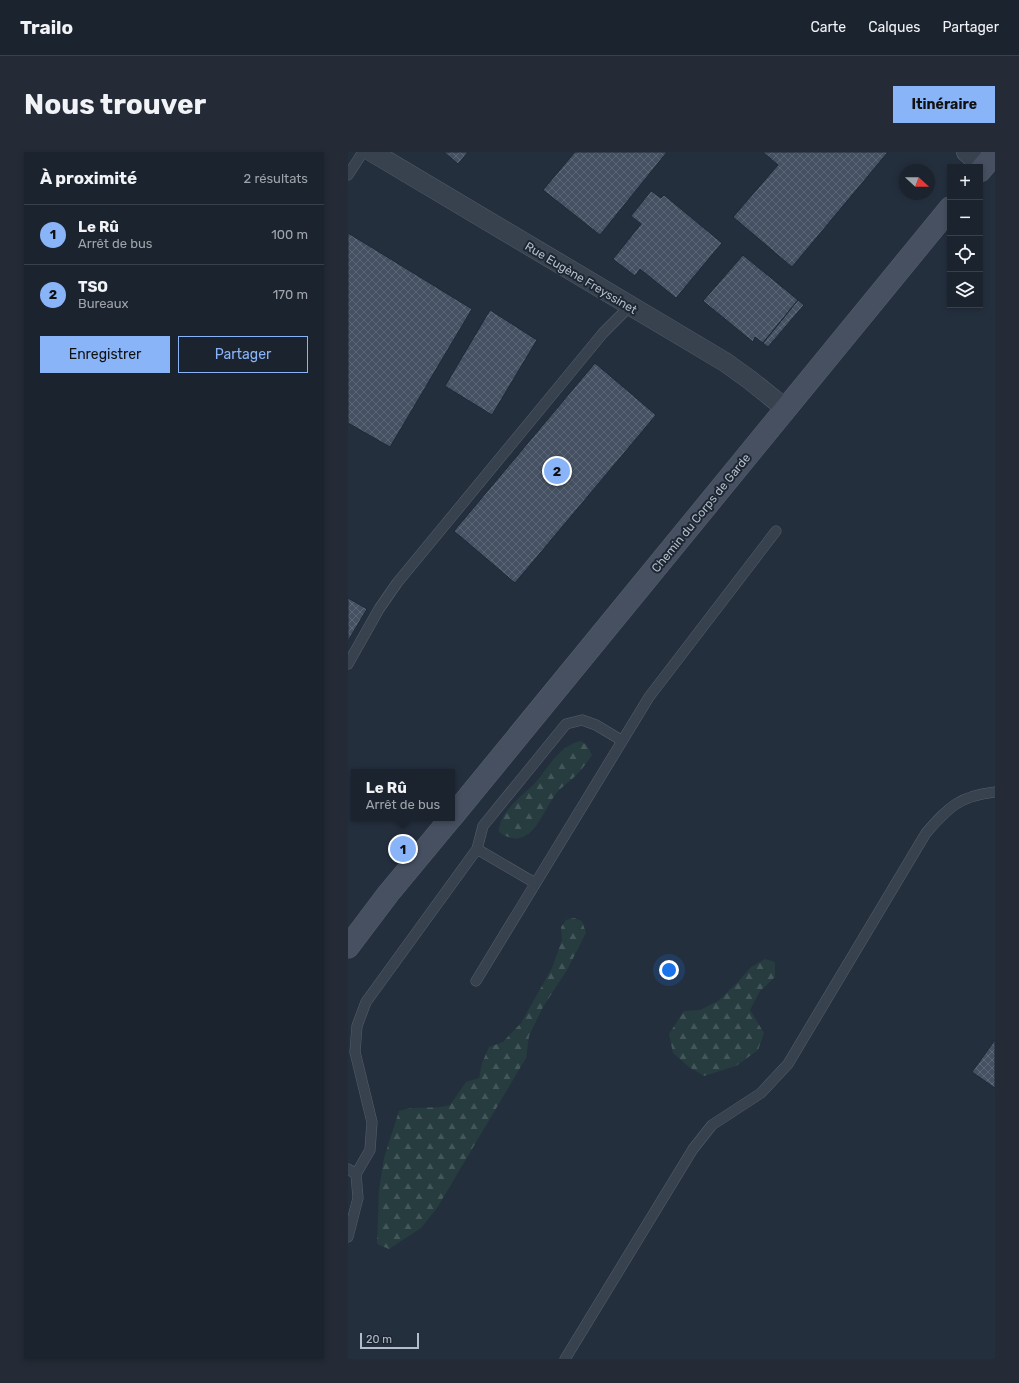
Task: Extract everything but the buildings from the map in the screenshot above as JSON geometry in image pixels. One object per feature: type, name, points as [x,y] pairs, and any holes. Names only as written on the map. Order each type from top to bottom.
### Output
[{"type":"street","name":"Rue Eugène Freyssinet","points":[[372,152],[629,307],[725,362],[786,409]]},
{"type":"street","points":[[966,152],[986,164]]},
{"type":"street","name":"Chemin du Corps de Garde","points":[[455,814],[947,212]]},
{"type":"street","name":"Chemin du Corps de Garde","points":[[348,947],[388,894],[449,821]]},
{"type":"lane","points":[[348,175],[363,152]]},
{"type":"lane","points":[[348,664],[379,609],[397,582],[603,333],[629,307]]},
{"type":"lane","points":[[476,981],[621,740],[649,697],[776,531]]},
{"type":"lane","points":[[348,1237],[358,1198],[352,1171],[370,1150],[372,1122],[355,1052],[357,1026],[366,1002],[477,849],[483,826],[566,724],[582,720],[596,725],[621,740]]},
{"type":"lane","points":[[565,1359],[694,1149],[712,1125],[761,1093],[788,1064],[926,834],[948,809],[974,794],[995,792]]},
{"type":"lane","points":[[477,849],[535,883]]},
{"type":"green space","points":[[580,741],[586,744],[592,755],[578,774],[558,791],[535,827],[528,834],[520,838],[510,838],[499,832],[502,818],[511,806],[540,778],[559,753],[572,744]]},
{"type":"green space","points":[[574,918],[582,921],[586,933],[567,970],[543,1007],[529,1036],[526,1058],[437,1208],[421,1228],[389,1249],[377,1244],[379,1190],[384,1158],[399,1111],[412,1108],[450,1105],[466,1082],[479,1078],[482,1063],[489,1047],[503,1042],[521,1023],[552,968],[562,940],[561,927],[566,920]]},
{"type":"green space","points":[[765,959],[775,962],[775,977],[760,991],[750,1010],[764,1033],[758,1050],[736,1066],[704,1076],[689,1067],[673,1053],[669,1034],[684,1011],[700,1010],[718,1001],[751,967]]},
{"type":"place","name":"TSO","points":[[557,471]]},
{"type":"place","name":"Le Rû","points":[[403,849]]}]
